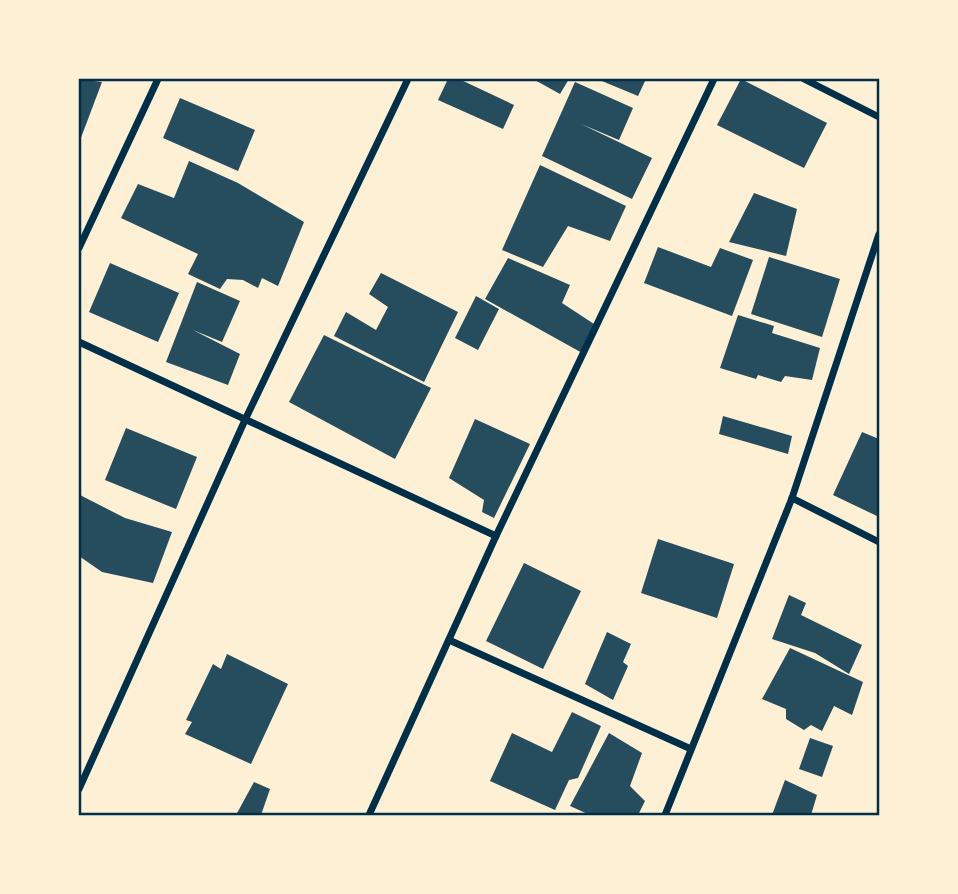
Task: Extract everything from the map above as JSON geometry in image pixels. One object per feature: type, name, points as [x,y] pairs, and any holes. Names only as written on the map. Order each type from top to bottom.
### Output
[{"type":"street","points":[[79,248],[158,79]]},
{"type":"street","points":[[79,789],[245,420],[408,79]]},
{"type":"street","points":[[369,815],[496,536],[715,79]]},
{"type":"street","points":[[804,79],[879,117]]},
{"type":"street","points":[[665,815],[792,498],[879,234]]},
{"type":"street","points":[[79,342],[496,536]]},
{"type":"street","points":[[792,498],[879,542]]},
{"type":"street","points":[[449,640],[691,749]]},
{"type":"building","points":[[79,79],[102,82],[79,143]]},
{"type":"building","points":[[448,79],[459,79],[514,105],[503,129],[438,100]]},
{"type":"building","points":[[533,79],[569,79],[560,94]]},
{"type":"building","points":[[597,79],[646,79],[638,96]]},
{"type":"building","points":[[741,79],[827,123],[804,168],[717,125]]},
{"type":"building","points":[[575,82],[633,108],[619,140],[581,124],[652,158],[632,199],[542,156]]},
{"type":"building","points":[[180,98],[255,130],[238,171],[163,138]]},
{"type":"building","points":[[189,161],[238,183],[304,222],[278,286],[262,278],[258,288],[243,280],[227,279],[220,289],[188,274],[198,254],[121,218],[138,184],[174,198]]},
{"type":"building","points":[[540,165],[626,206],[610,241],[568,226],[543,267],[502,250]]},
{"type":"building","points":[[754,193],[797,209],[786,256],[729,242]]},
{"type":"building","points":[[658,247],[711,267],[720,248],[753,260],[732,316],[644,283]]},
{"type":"building","points":[[769,257],[840,279],[822,337],[751,314]]},
{"type":"building","points":[[508,258],[570,285],[562,303],[594,324],[584,354],[485,299]]},
{"type":"building","points":[[110,263],[179,293],[158,342],[89,312]]},
{"type":"building","points":[[381,273],[458,312],[424,382],[334,336],[346,312],[376,330],[388,307],[369,294]]},
{"type":"building","points":[[197,282],[240,301],[222,342],[193,330],[240,354],[228,385],[166,362]]},
{"type":"building","points":[[476,296],[499,309],[478,350],[455,338]]},
{"type":"building","points":[[738,315],[774,326],[772,333],[820,348],[812,380],[785,376],[781,382],[758,375],[756,379],[720,368]]},
{"type":"building","points":[[324,335],[431,388],[395,459],[289,402]]},
{"type":"building","points":[[723,416],[792,436],[788,454],[719,434]]},
{"type":"building","points":[[475,419],[530,444],[494,518],[482,512],[484,500],[449,478]]},
{"type":"building","points":[[126,428],[197,457],[176,509],[105,480]]},
{"type":"building","points":[[862,432],[879,439],[879,517],[833,495]]},
{"type":"building","points":[[80,495],[125,518],[172,532],[153,583],[102,572],[79,556]]},
{"type":"building","points":[[658,539],[734,564],[717,618],[641,593]]},
{"type":"building","points":[[524,563],[581,591],[543,669],[486,641]]},
{"type":"building","points":[[789,595],[806,603],[801,615],[862,645],[849,674],[815,653],[772,639]]},
{"type":"building","points":[[607,632],[631,644],[623,662],[628,666],[613,700],[585,684]]},
{"type":"building","points":[[790,648],[863,682],[852,715],[834,706],[822,731],[811,725],[804,730],[786,719],[786,709],[762,699]]},
{"type":"building","points":[[227,654],[288,684],[251,764],[185,734],[192,722],[186,720],[213,664],[221,669]]},
{"type":"building","points":[[572,712],[601,726],[578,778],[569,780],[555,810],[490,781],[512,733],[552,752]]},
{"type":"building","points":[[609,733],[642,753],[630,786],[645,801],[638,815],[590,815],[570,806]]},
{"type":"building","points":[[810,738],[833,746],[822,777],[799,769]]},
{"type":"building","points":[[785,780],[817,795],[811,815],[772,815]]},
{"type":"building","points":[[254,782],[270,789],[261,815],[236,815]]}]
